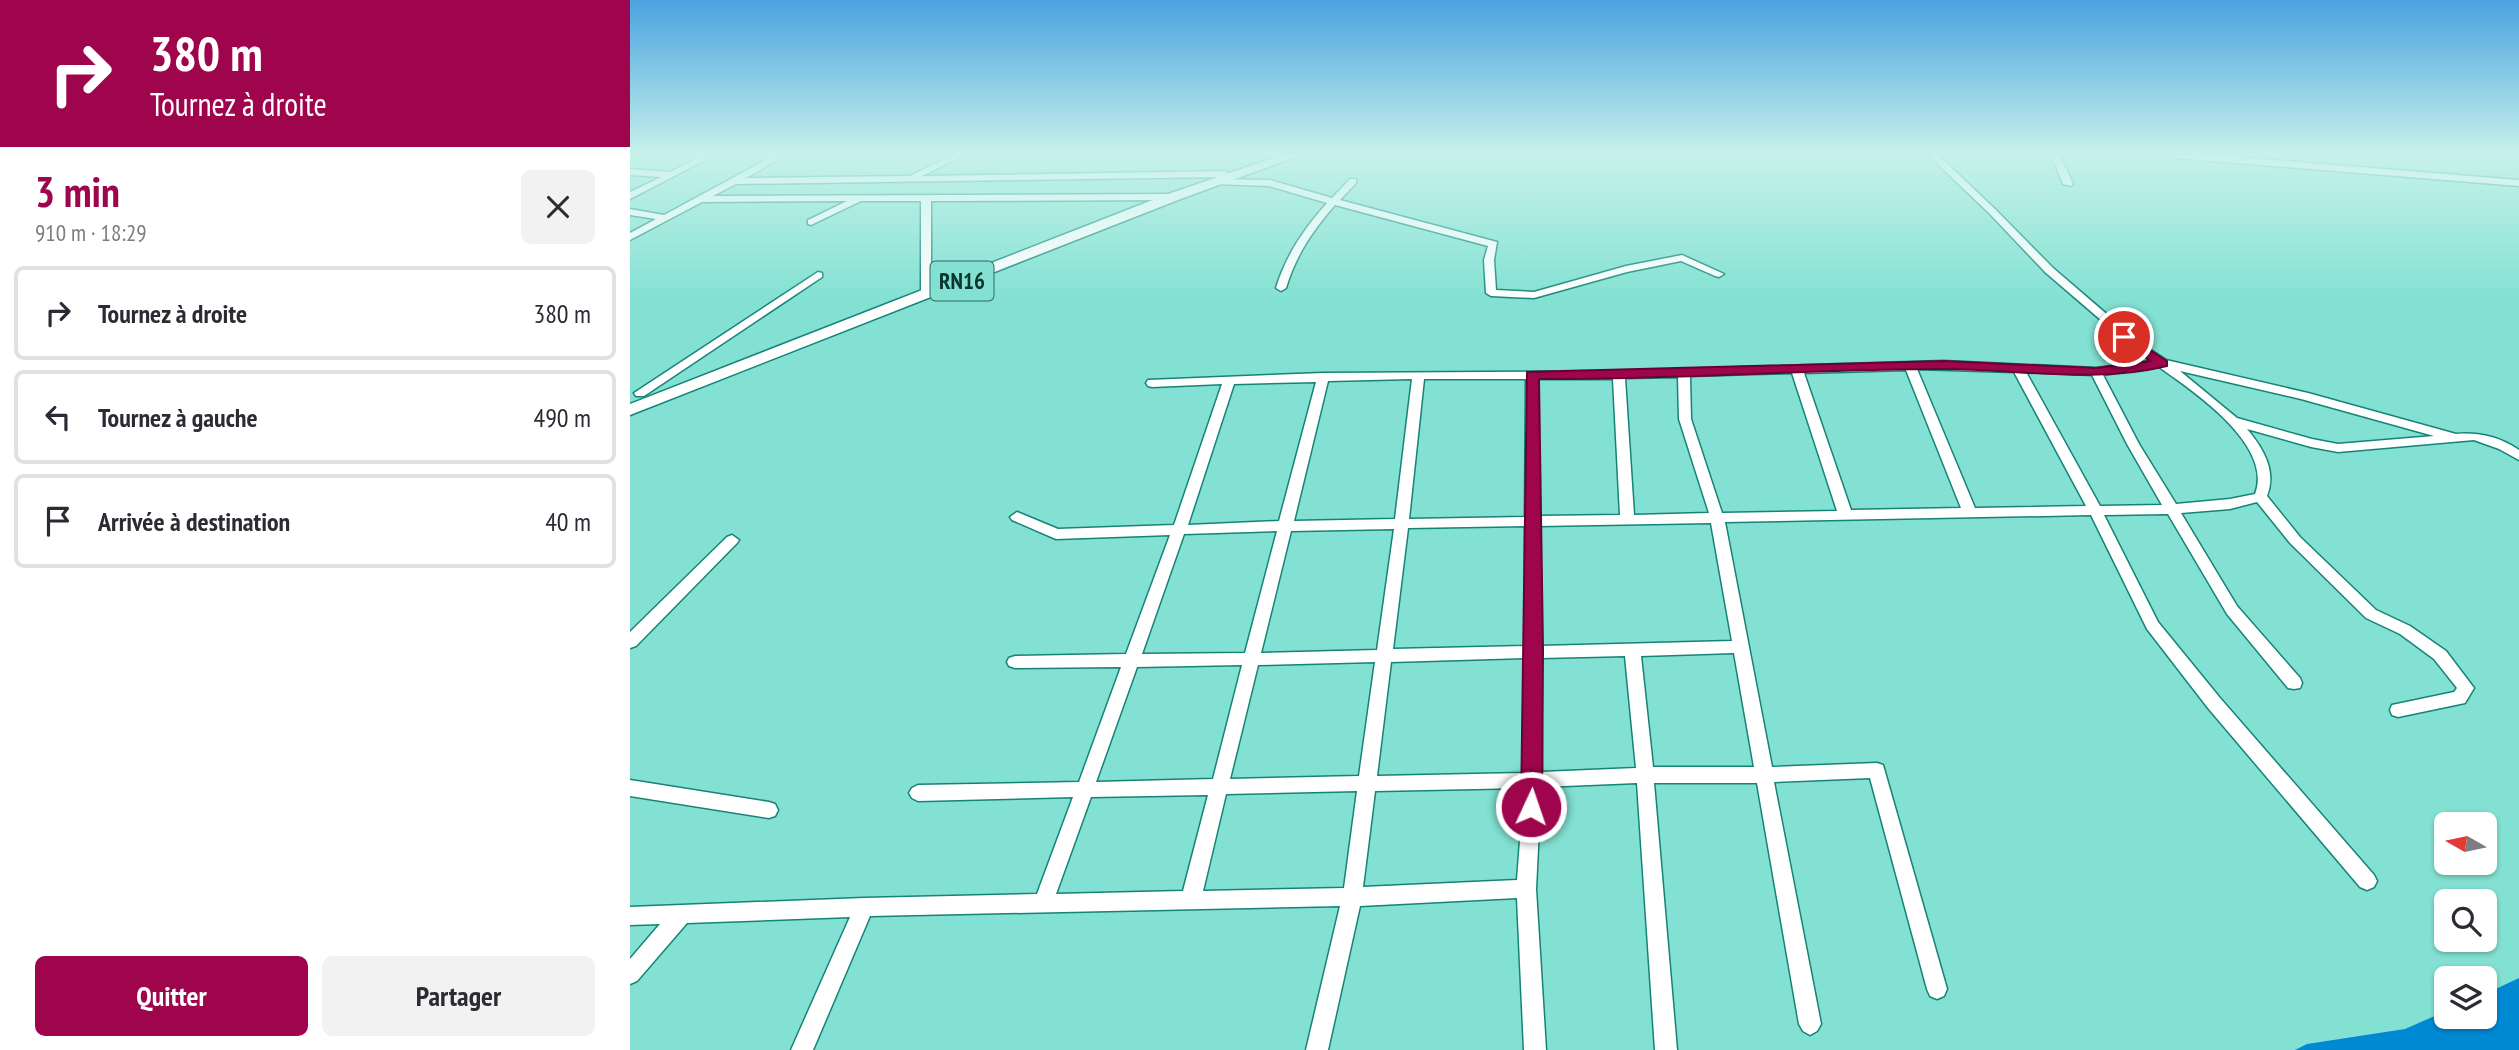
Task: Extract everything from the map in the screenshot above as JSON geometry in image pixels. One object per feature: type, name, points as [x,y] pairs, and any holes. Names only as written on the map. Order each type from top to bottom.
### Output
[{"type":"main road","name":"RN16","points":[[630,410],[1155,204]]},
{"type":"street","points":[[630,237],[692,204]]},
{"type":"street","points":[[811,222],[850,204]]},
{"type":"street","points":[[926,204],[926,295]]},
{"type":"street","points":[[1281,288],[1285,271],[1301,241],[1334,204]]},
{"type":"street","points":[[1339,204],[1493,244],[1489,260],[1491,293],[1534,295],[1626,269],[1682,258],[1719,274]]},
{"type":"street","points":[[1984,204],[2049,270],[2124,337],[2162,363],[2233,421],[2251,441],[2259,456],[2266,480],[2260,497]]},
{"type":"street","points":[[630,212],[666,218]]},
{"type":"street","points":[[635,392],[818,275]]},
{"type":"street","points":[[1152,383],[1418,375],[1619,375],[1944,365],[2096,372],[2162,363],[2304,396],[2457,438]]},
{"type":"street","points":[[1910,366],[1970,513]]},
{"type":"street","points":[[1797,370],[1846,516]]},
{"type":"street","points":[[2019,370],[2095,510],[2152,625],[2214,703],[2367,881]]},
{"type":"street","points":[[2096,372],[2133,444],[2232,610],[2294,683]]},
{"type":"street","points":[[1684,373],[1685,419],[1717,518],[1810,1024]]},
{"type":"street","points":[[1317,1050],[1352,897],[1418,375]]},
{"type":"street","points":[[1532,375],[1533,780],[1526,889],[1535,1050]]},
{"type":"street","points":[[1619,375],[1627,521]]},
{"type":"street","points":[[1191,899],[1323,377]]},
{"type":"street","points":[[1043,904],[1229,381]]},
{"type":"street","points":[[635,392],[665,395]]},
{"type":"street","points":[[2233,421],[2338,448],[2475,436],[2504,446],[2519,456]]},
{"type":"street","points":[[1017,517],[1056,534],[1287,526],[1401,526],[2172,509],[2230,504],[2260,497]]},
{"type":"street","points":[[2260,497],[2295,540],[2371,614],[2406,630],[2440,655],[2466,688],[2459,698],[2398,710]]},
{"type":"street","points":[[630,642],[732,540]]},
{"type":"street","points":[[1014,662],[1741,647]]},
{"type":"street","points":[[1632,649],[1645,775],[1666,1050]]},
{"type":"street","points":[[918,793],[1533,780],[1645,775],[1764,775],[1877,770],[1937,989]]},
{"type":"street","points":[[630,788],[769,810]]},
{"type":"street","points":[[630,916],[864,907],[1352,897],[1526,889]]},
{"type":"street","points":[[802,1050],[864,907]]},
{"type":"street","points":[[630,974],[682,914]]},
{"type":"water","points":[[2519,978],[2519,1050],[2295,1050],[2307,1044],[2405,1029],[2434,1016],[2434,1029],[2497,1029],[2497,988]]},
{"type":"route","points":[[1531,807],[1534,650],[1532,375],[1619,375],[1944,365],[2096,372],[2162,363],[2124,337]]}]
